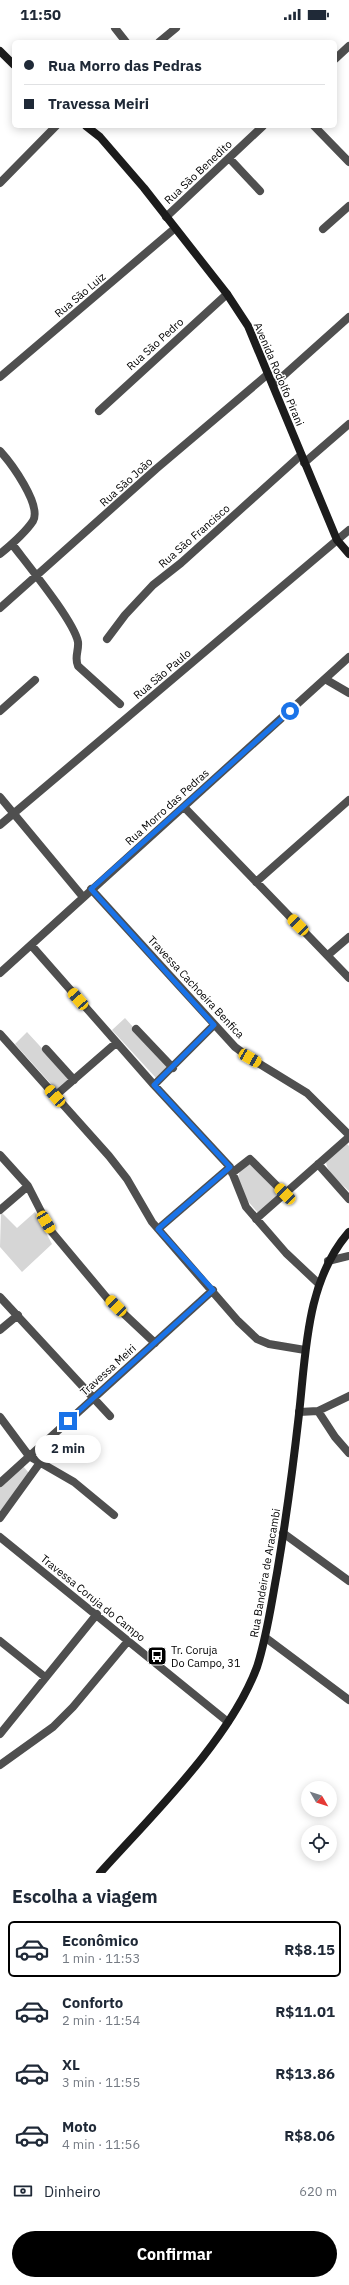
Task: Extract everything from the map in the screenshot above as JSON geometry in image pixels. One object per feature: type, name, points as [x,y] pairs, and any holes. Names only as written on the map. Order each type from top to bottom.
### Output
[{"type":"main road","points":[[0,51],[12,62]]},
{"type":"main road","name":"Avenida Rodolfo Pirani","points":[[89,128],[100,137],[114,153],[166,217],[227,294],[248,326],[304,463],[338,540],[349,554]]},
{"type":"main road","name":"Rua Bandeira de Aracambi","points":[[100,1873],[200,1760],[228,1722],[244,1694],[256,1668],[266,1638],[284,1533],[305,1350],[319,1284],[328,1261],[349,1232]]},
{"type":"street","points":[[116,28],[125,40]]},
{"type":"street","points":[[161,40],[176,28]]},
{"type":"street","points":[[337,57],[349,46]]},
{"type":"street","points":[[1,179],[54,128]]},
{"type":"street","name":"Rua São Benedito","points":[[166,217],[262,128]]},
{"type":"street","points":[[316,128],[349,162]]},
{"type":"street","points":[[229,158],[260,191]]},
{"type":"street","points":[[323,229],[349,206]]},
{"type":"street","name":"Rua São Luiz","points":[[0,377],[174,229]]},
{"type":"street","name":"Rua São Pedro","points":[[99,411],[227,294]]},
{"type":"street","points":[[273,385],[349,318]]},
{"type":"street","name":"Rua São João","points":[[0,608],[156,469],[268,374]]},
{"type":"street","points":[[304,463],[349,424]]},
{"type":"street","points":[[0,451],[8,460],[35,509],[33,520],[12,544],[0,554]]},
{"type":"street","name":"Rua São Francisco","points":[[107,639],[125,615],[153,585],[181,563],[301,455]]},
{"type":"street","name":"Rua São Paulo","points":[[0,825],[349,530]]},
{"type":"street","points":[[12,544],[67,621],[78,643],[75,660],[78,666],[120,704]]},
{"type":"street","name":"Rua Morro das Pedras","points":[[0,973],[349,657]]},
{"type":"street","points":[[0,712],[36,680]]},
{"type":"street","points":[[325,680],[349,693]]},
{"type":"street","points":[[0,797],[83,897]]},
{"type":"street","points":[[256,882],[349,800]]},
{"type":"street","points":[[184,807],[349,978]]},
{"type":"street","name":"Travessa Cachoeira Benfica","points":[[91,889],[235,1047],[307,1093],[349,1136]]},
{"type":"street","points":[[328,956],[349,937]]},
{"type":"street","points":[[31,945],[231,1170],[239,1194],[256,1219],[319,1284]]},
{"type":"street","points":[[154,1085],[173,1068],[214,1025]]},
{"type":"street","points":[[136,1029],[173,1068]]},
{"type":"street","points":[[0,1034],[109,1156],[127,1179],[158,1229],[213,1290],[238,1321],[257,1338],[268,1344],[305,1350]]},
{"type":"street","points":[[55,1096],[116,1042]]},
{"type":"street","points":[[46,1049],[74,1080]]},
{"type":"street","points":[[256,1219],[349,1136]]},
{"type":"street","points":[[0,1155],[28,1186],[51,1231],[108,1298],[155,1343]]},
{"type":"street","points":[[158,1229],[231,1170],[250,1159],[285,1194]]},
{"type":"street","points":[[318,1164],[349,1199]]},
{"type":"street","points":[[0,1210],[28,1186]]},
{"type":"street","points":[[328,1261],[349,1256]]},
{"type":"street","name":"Travessa Meiri","points":[[0,1483],[213,1290]]},
{"type":"street","points":[[0,1297],[110,1416]]},
{"type":"street","points":[[0,1330],[18,1315]]},
{"type":"street","points":[[299,1412],[318,1410],[349,1396]]},
{"type":"street","points":[[318,1410],[335,1437],[349,1454]]},
{"type":"street","points":[[0,1417],[29,1456],[39,1464],[74,1482],[114,1514]]},
{"type":"street","points":[[0,1518],[39,1464]]},
{"type":"street","points":[[284,1533],[349,1581]]},
{"type":"street","name":"Travessa Coruja do Campo","points":[[0,1538],[97,1614],[228,1722]]},
{"type":"street","points":[[0,1734],[97,1614]]},
{"type":"street","points":[[266,1638],[349,1700]]},
{"type":"street","points":[[0,1641],[45,1678]]},
{"type":"street","points":[[0,1764],[53,1727],[73,1707],[128,1641]]},
{"type":"shaded area","points":[[125,1018],[169,1067],[156,1078],[112,1030]]},
{"type":"shaded area","points":[[27,1032],[72,1081],[59,1093],[15,1044]]},
{"type":"shaded area","points":[[347,1144],[349,1146],[349,1191],[331,1173],[328,1169],[326,1161]]},
{"type":"shaded area","points":[[250,1162],[279,1194],[259,1214],[246,1199],[237,1180],[240,1171]]},
{"type":"shaded area","points":[[1,1212],[17,1228],[35,1212],[52,1244],[22,1272],[0,1247]]},
{"type":"shaded area","points":[[22,1465],[29,1473],[0,1511],[0,1486]]},
{"type":"place","name":"Tr. Coruja Do Campo, 31","points":[[157,1656]]},
{"type":"route","points":[[68,1421],[213,1290],[158,1229],[230,1167],[154,1085],[173,1068],[214,1025],[91,889],[290,711]]}]
